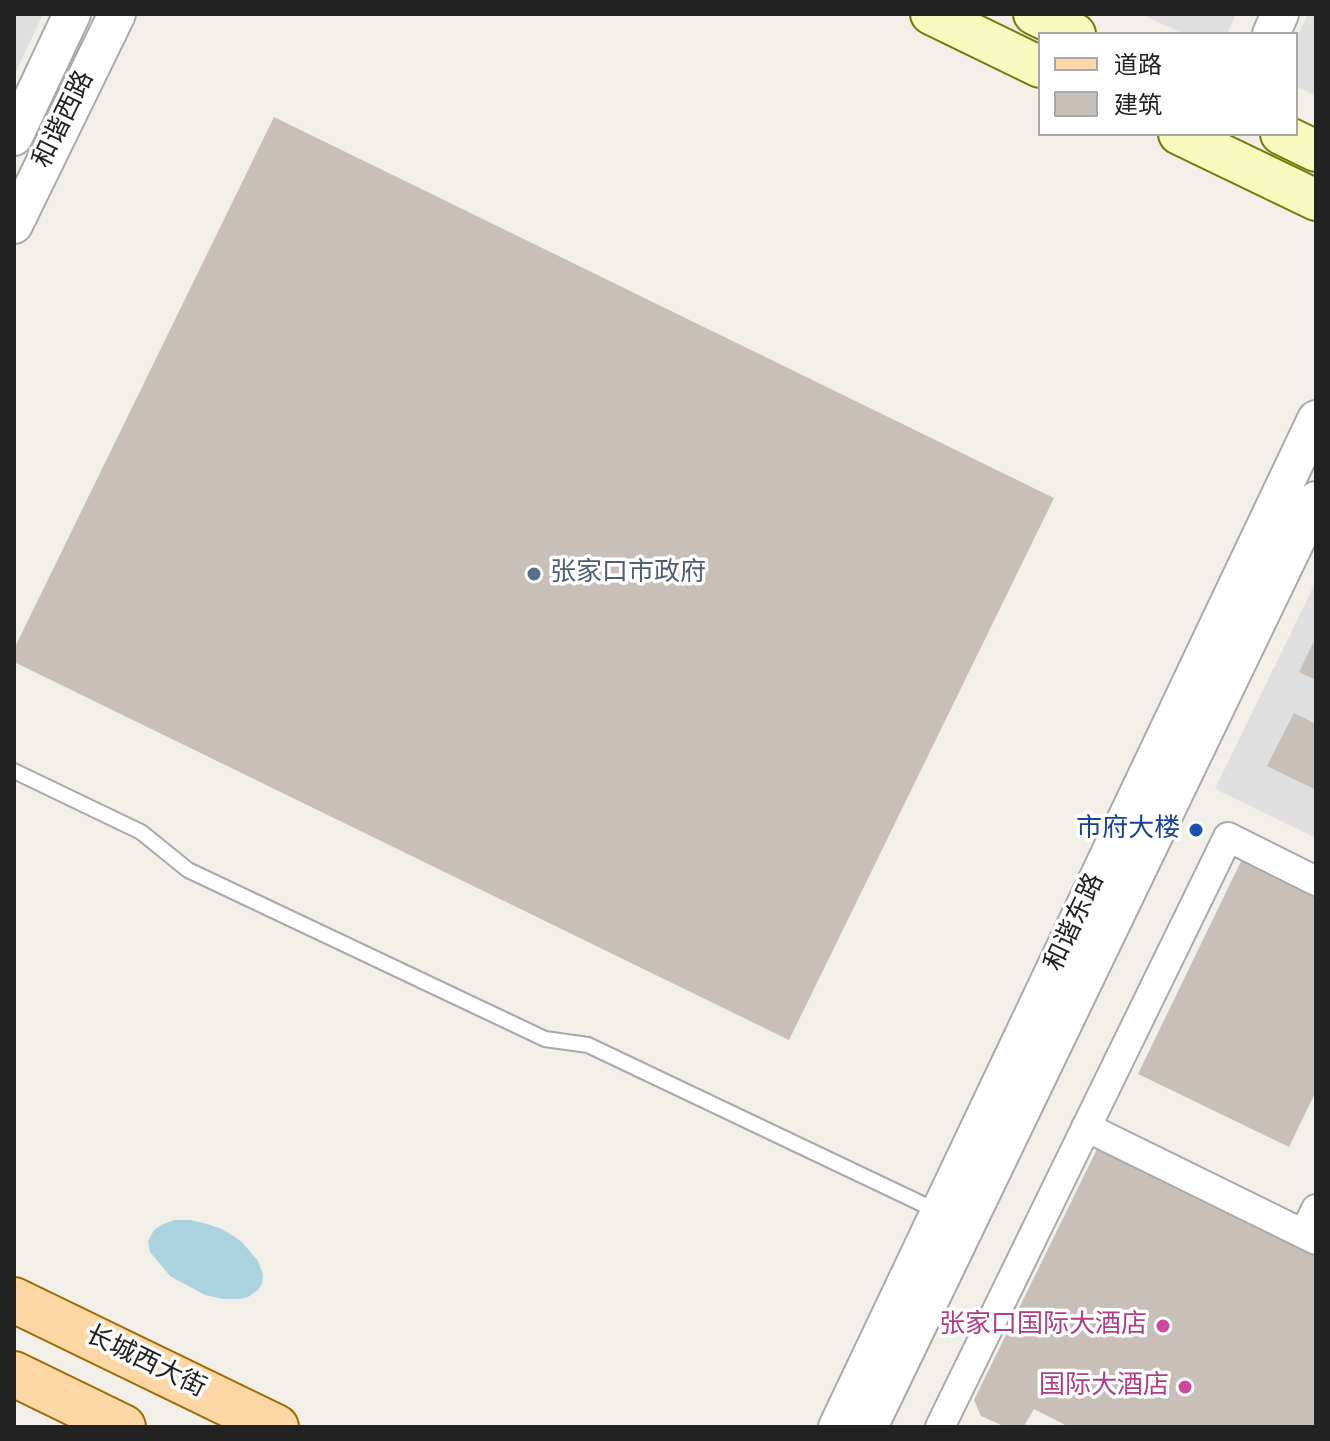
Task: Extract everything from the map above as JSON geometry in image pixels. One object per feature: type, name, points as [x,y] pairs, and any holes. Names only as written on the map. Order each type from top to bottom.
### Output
[{"type":"main road","points":[[931,14],[1038,66]]},
{"type":"main road","points":[[1034,14],[1071,32]]},
{"type":"main road","points":[[1183,136],[1316,200]]},
{"type":"main road","points":[[1285,136],[1316,151]]},
{"type":"main road","name":"长城西大街","points":[[14,1300],[276,1427]]},
{"type":"main road","points":[[14,1374],[123,1427]]},
{"type":"street","name":"和谐西路","points":[[14,137],[72,14]]},
{"type":"street","name":"和谐西路","points":[[15,219],[117,14]]},
{"type":"street","name":"和谐东路","points":[[869,1427],[953,1218],[1316,419]]},
{"type":"street","name":"和谐东路","points":[[837,1427],[953,1218],[1316,500]]},
{"type":"street","points":[[940,1427],[1228,837],[1316,881]]},
{"type":"street","points":[[1086,1127],[1312,1228]]},
{"type":"lane","points":[[14,771],[141,832],[188,870],[216,884],[545,1039],[588,1045],[953,1218]]},
{"type":"shaded area","points":[[14,14],[43,14],[14,76]]},
{"type":"shaded area","points":[[1141,14],[1236,14],[1228,32],[1180,32]]},
{"type":"shaded area","points":[[1308,14],[1316,14],[1316,96],[1298,87],[1298,35]]},
{"type":"shaded area","points":[[1316,581],[1316,838],[1215,789]]},
{"type":"water","points":[[175,1220],[207,1224],[241,1241],[258,1261],[263,1274],[258,1290],[248,1297],[223,1299],[205,1295],[170,1276],[150,1252],[148,1241],[154,1230]]},
{"type":"building","name":"张家口市政府","points":[[274,117],[1054,498],[789,1040],[14,662],[14,649]]},
{"type":"building","points":[[1316,637],[1316,680],[1299,672]]},
{"type":"building","points":[[1294,713],[1316,724],[1316,790],[1267,766]]},
{"type":"building","points":[[1245,853],[1316,887],[1316,1091],[1289,1147],[1138,1074]]},
{"type":"building","name":"张家口国际大酒店","points":[[1099,1145],[1316,1251],[1316,1427],[1069,1427],[1034,1409],[1024,1426],[1006,1427],[981,1416],[974,1400]]},
{"type":"place","name":"张家口市政府","points":[[534,574]]},
{"type":"place","name":"市府大楼","points":[[1196,830]]},
{"type":"place","name":"张家口国际大酒店","points":[[1163,1326]]},
{"type":"place","name":"国际大酒店","points":[[1185,1387]]}]
